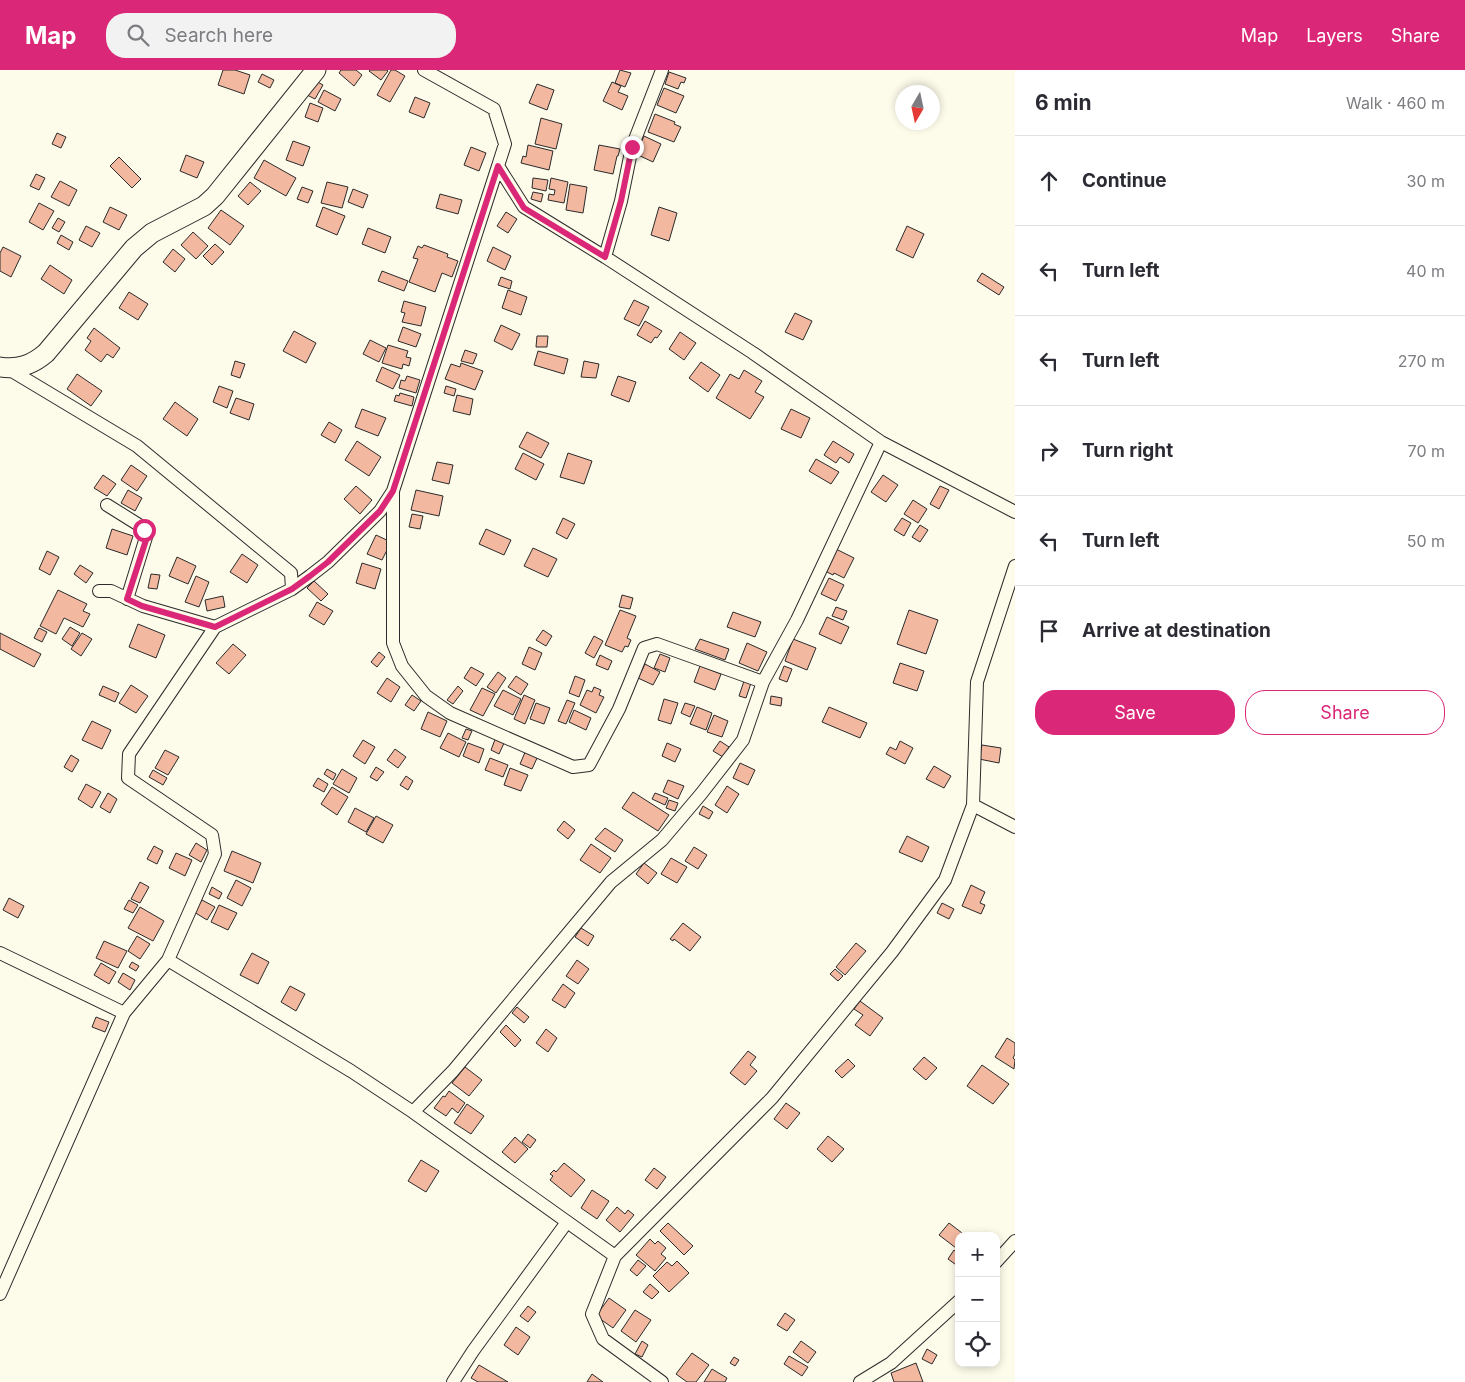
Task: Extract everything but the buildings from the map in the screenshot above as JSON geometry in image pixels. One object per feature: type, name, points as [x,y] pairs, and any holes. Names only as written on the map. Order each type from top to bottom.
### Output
[{"type":"main road","points":[[3,368],[17,368],[38,360],[46,353],[134,248],[152,233],[204,206],[215,196],[316,70]]},
{"type":"street","points":[[0,1294],[124,1013],[168,960],[215,854],[212,835],[128,778],[129,754],[215,627],[292,589],[328,562],[380,511],[393,491],[505,144],[494,109],[424,70]]},
{"type":"street","points":[[605,257],[621,201],[632,147],[662,70]]},
{"type":"street","points":[[498,166],[524,208],[605,257],[753,353],[881,442],[1015,512]]},
{"type":"street","points":[[3,368],[137,446],[291,573],[292,589]]},
{"type":"street","points":[[413,1112],[453,1070],[611,882],[662,840],[743,740],[763,682],[797,620],[881,442]]},
{"type":"street","points":[[393,491],[392,642],[402,666],[426,696],[450,713],[573,767],[589,765],[619,709],[644,648],[657,644],[763,682]]},
{"type":"street","points":[[107,505],[139,525],[146,534],[127,599]]},
{"type":"street","points":[[662,1382],[604,1339],[592,1314],[615,1256],[772,1098],[892,952],[944,880],[973,805],[977,682],[1015,566]]},
{"type":"street","points":[[99,591],[111,592],[142,606],[215,627]]},
{"type":"street","points":[[973,805],[1015,827]]},
{"type":"street","points":[[0,952],[124,1013]]},
{"type":"street","points":[[168,960],[351,1071],[413,1112],[615,1256]]},
{"type":"street","points":[[454,1382],[473,1351],[567,1222]]},
{"type":"street","points":[[1000,1258],[1015,1241]]},
{"type":"street","points":[[860,1382],[890,1363],[955,1305]]},
{"type":"route","points":[[144,530],[147,537],[127,599],[142,606],[215,627],[292,589],[328,562],[380,511],[393,491],[498,166],[524,208],[605,257],[621,201],[632,147]]}]
